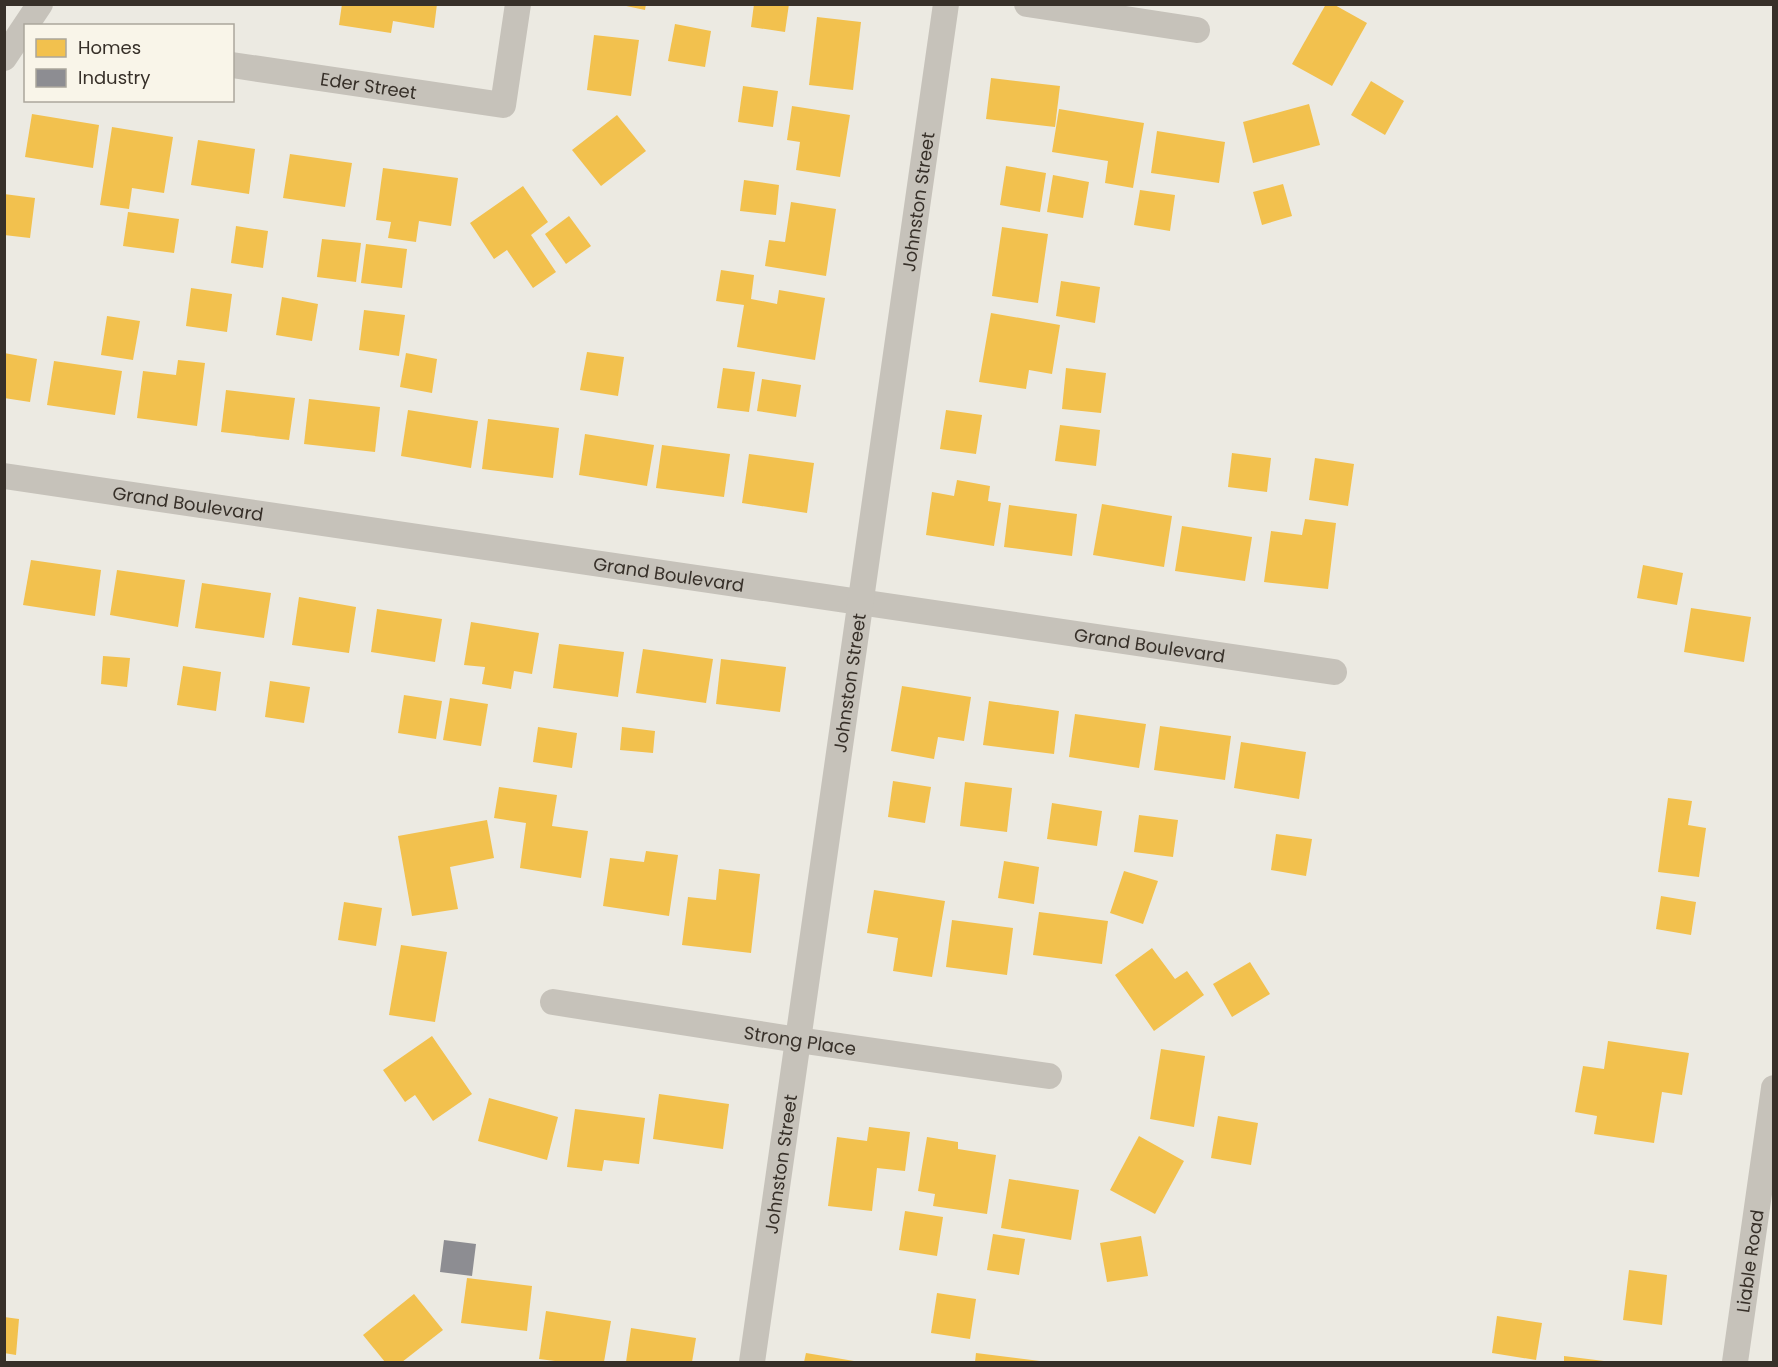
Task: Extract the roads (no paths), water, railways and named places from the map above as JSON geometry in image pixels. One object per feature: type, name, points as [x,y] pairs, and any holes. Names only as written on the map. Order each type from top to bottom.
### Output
[{"type":"street","points":[[24,24],[40,4]]},
{"type":"street","name":"Eder Street","points":[[234,65],[503,105],[518,4]]},
{"type":"street","name":"Johnston Street","points":[[752,1362],[946,4]]},
{"type":"street","points":[[1027,4],[1197,30]]},
{"type":"street","points":[[4,58],[17,33]]},
{"type":"street","name":"Grand Boulevard","points":[[4,476],[1334,672]]},
{"type":"street","name":"Strong Place","points":[[553,1002],[1049,1076]]},
{"type":"street","name":"Liable Road","points":[[1735,1362],[1773,1088]]}]
